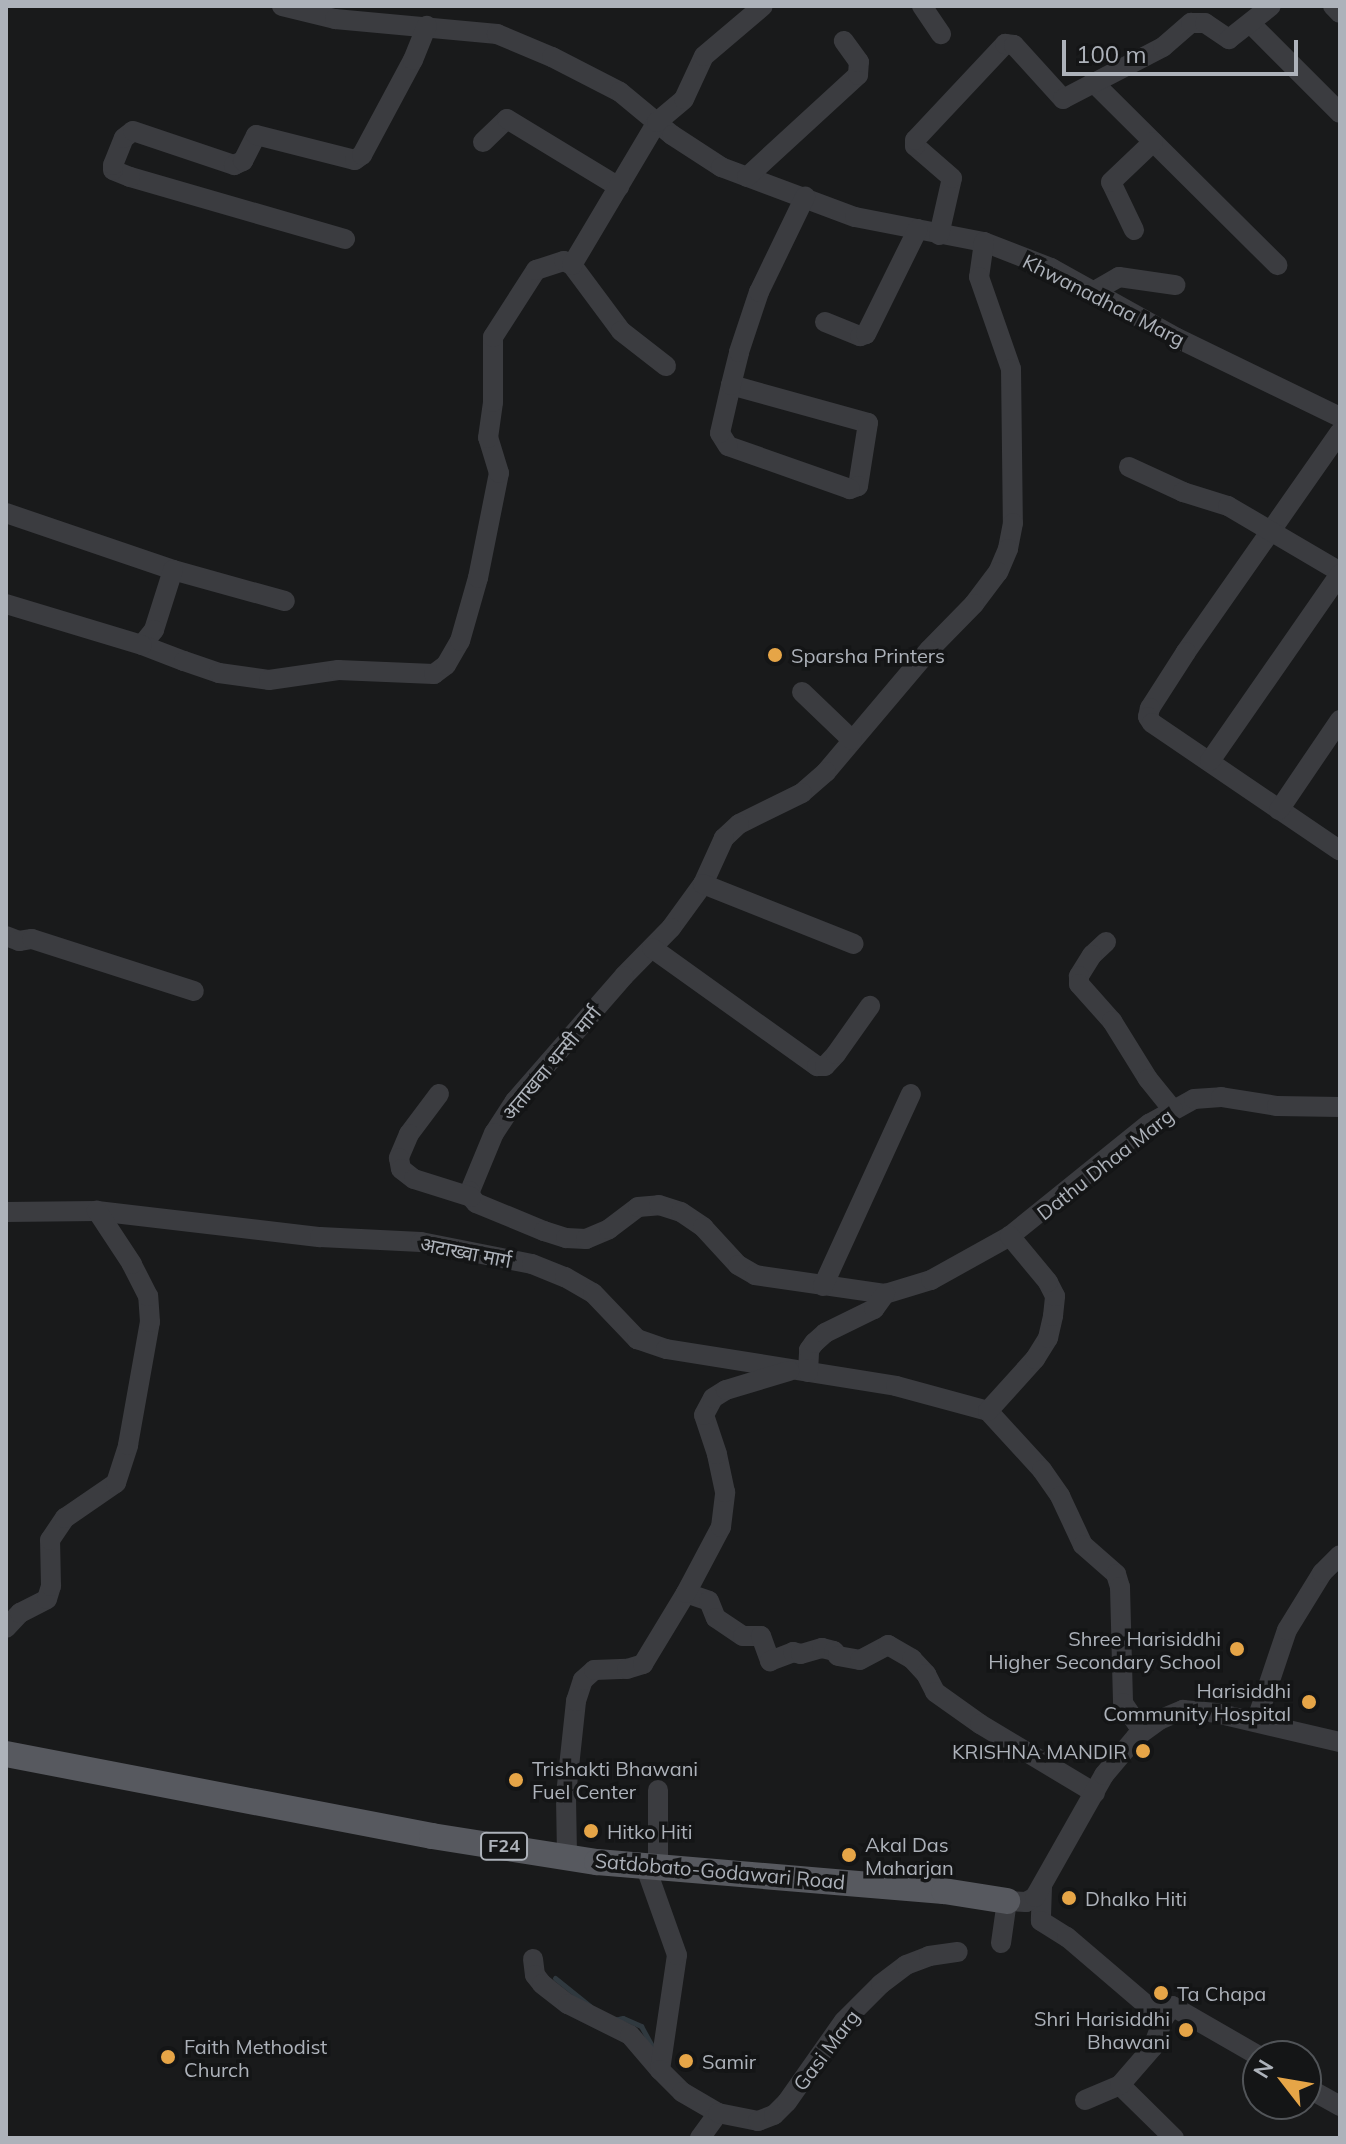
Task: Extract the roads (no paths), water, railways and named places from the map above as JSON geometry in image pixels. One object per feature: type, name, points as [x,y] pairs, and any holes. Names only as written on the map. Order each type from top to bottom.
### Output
[{"type":"main road","name":"Satdobato-Godawari Road","points":[[6,1754],[432,1836],[651,1866],[944,1891],[1007,1901]]},
{"type":"street","name":"Khwanadhaa Marg","points":[[282,6],[335,19],[384,14],[427,26],[497,34],[552,57],[620,92],[721,167],[855,217],[984,242],[1051,268],[1340,417]]},
{"type":"street","points":[[572,265],[657,122],[684,99],[704,56],[763,6]]},
{"type":"street","points":[[922,6],[941,34]]},
{"type":"street","points":[[939,235],[952,178],[915,146],[915,140],[1005,44],[1014,45],[1063,99],[1163,47],[1191,23],[1205,23],[1229,39],[1271,6]]},
{"type":"street","points":[[1333,6],[1340,13]]},
{"type":"street","points":[[1251,24],[1340,113]]},
{"type":"street","points":[[345,239],[118,173],[113,165],[124,138],[133,131],[234,165],[243,161],[256,135],[355,160],[362,155],[413,60],[427,26]]},
{"type":"street","points":[[747,177],[858,75],[859,62],[844,41]]},
{"type":"street","points":[[1093,82],[1277,265]]},
{"type":"street","points":[[483,142],[507,119],[619,187]]},
{"type":"street","points":[[1134,230],[1111,182],[1153,142]]},
{"type":"street","points":[[731,385],[868,423],[858,486],[850,489],[728,446],[720,433],[731,385],[759,292],[805,197]]},
{"type":"street","points":[[825,322],[860,336],[866,334],[918,229]]},
{"type":"street","name":"अताखवा थन्सी मार्ग","points":[[471,1197],[470,1191],[494,1133],[515,1101],[652,948],[703,884],[724,838],[739,824],[802,793],[826,772],[929,650],[974,604],[998,572],[1008,549],[1014,507],[1011,369],[979,277],[984,242]]},
{"type":"street","points":[[6,604],[142,645],[219,673],[252,679],[338,670],[434,674],[446,665],[460,641],[478,578],[499,473],[488,438],[493,402],[493,337],[517,294],[536,270],[564,261],[572,265],[621,331],[666,366]]},
{"type":"street","points":[[1093,292],[1119,277],[1175,285]]},
{"type":"street","points":[[1340,432],[1270,528],[1150,708],[1148,717],[1152,723],[1340,851]]},
{"type":"street","points":[[1129,467],[1183,492],[1217,500],[1270,528],[1340,573],[1210,761]]},
{"type":"street","points":[[8,519],[285,601]]},
{"type":"street","points":[[142,645],[154,630],[173,570]]},
{"type":"street","points":[[802,692],[852,740]]},
{"type":"street","points":[[1279,810],[1340,720]]},
{"type":"street","points":[[703,884],[854,944]]},
{"type":"street","points":[[6,936],[19,941],[32,939],[194,991]]},
{"type":"street","points":[[1106,942],[1092,955],[1079,976],[1079,984],[1112,1021],[1148,1079],[1173,1110]]},
{"type":"street","points":[[652,948],[817,1066],[825,1066],[836,1054],[870,1006]]},
{"type":"street","points":[[439,1094],[409,1134],[399,1158],[401,1169],[414,1179],[471,1197],[476,1203],[566,1238],[586,1239],[609,1229],[638,1207],[659,1205],[681,1212],[703,1227],[738,1265],[755,1275],[885,1294],[874,1309],[825,1333],[814,1343],[801,1371],[726,1390],[713,1398],[704,1415],[717,1454],[724,1504],[721,1527],[643,1664],[627,1669],[594,1670],[583,1680],[576,1701],[566,1795],[567,1855]]},
{"type":"street","points":[[823,1286],[911,1094]]},
{"type":"street","name":"Dathu Dhaa Marg","points":[[885,1294],[931,1280],[1010,1236],[1149,1124],[1194,1099],[1221,1097],[1277,1106],[1340,1107]]},
{"type":"street","points":[[6,1628],[20,1613],[47,1599],[51,1586],[50,1540],[65,1518],[116,1483],[128,1445],[150,1322],[148,1296],[132,1264],[97,1211]]},
{"type":"street","name":"अटाख्वा मार्ग","points":[[6,1212],[97,1211],[320,1237],[421,1242],[532,1264],[593,1293],[637,1339],[666,1349],[896,1386],[988,1411]]},
{"type":"street","points":[[532,1264],[544,1231]]},
{"type":"street","points":[[1010,1236],[1048,1282],[1055,1296],[1053,1316],[1048,1338],[1035,1359],[988,1411],[1042,1470],[1060,1496],[1083,1545],[1116,1574],[1120,1587],[1123,1703],[1142,1731]]},
{"type":"street","points":[[1256,1722],[1287,1630],[1322,1573],[1340,1555]]},
{"type":"street","points":[[686,1593],[709,1601],[716,1618],[743,1636],[761,1636],[770,1661],[793,1652],[801,1654],[822,1648],[834,1651],[838,1656],[860,1660],[888,1645],[912,1659],[926,1674],[935,1692],[1000,1739],[1029,1752],[1095,1793]]},
{"type":"street","points":[[1001,1943],[1007,1901],[1026,1902],[1042,1887],[1114,1760],[1142,1731],[1183,1710],[1216,1713],[1340,1742]]},
{"type":"street","points":[[658,1790],[651,1866],[677,1955],[660,2070]]},
{"type":"street","points":[[1042,1887],[1041,1921],[1067,1937],[1163,2019]]},
{"type":"street","name":"Gasi Marg","points":[[533,1959],[535,1975],[542,1984],[568,2004],[630,2035],[682,2092],[718,2113],[758,2121],[774,2115],[787,2102],[844,2021],[881,1984],[906,1965],[929,1956],[958,1952]]},
{"type":"street","points":[[1085,2100],[1120,2085],[1153,2047],[1163,2019],[1172,2006],[1242,2046]]},
{"type":"street","points":[[1120,2085],[1174,2138]]},
{"type":"street","points":[[1322,2096],[1340,2106]]},
{"type":"street","points":[[700,2138],[718,2113]]},
{"type":"waterway","points":[[555,1978],[590,2006]]},
{"type":"waterway","points":[[614,2020],[623,2018],[641,2026],[653,2048]]},
{"type":"place","name":"Sparsha Printers","points":[[775,655]]},
{"type":"place","name":"Shree Harisiddhi Higher Secondary School","points":[[1237,1649]]},
{"type":"place","name":"Harisiddhi Community Hospital","points":[[1309,1702]]},
{"type":"place","name":"KRISHNA MANDIR","points":[[1143,1751]]},
{"type":"place","name":"Trishakti Bhawani Fuel Center","points":[[516,1780]]},
{"type":"place","name":"Hitko Hiti","points":[[591,1831]]},
{"type":"place","name":"Akal Das Maharjan","points":[[849,1855]]},
{"type":"place","name":"Dhalko Hiti","points":[[1069,1898]]},
{"type":"place","name":"Ta Chapa","points":[[1161,1993]]},
{"type":"place","name":"Shri Harisiddhi Bhawani","points":[[1186,2030]]},
{"type":"place","name":"Faith Methodist Church","points":[[168,2057]]},
{"type":"place","name":"Samir","points":[[686,2061]]}]
